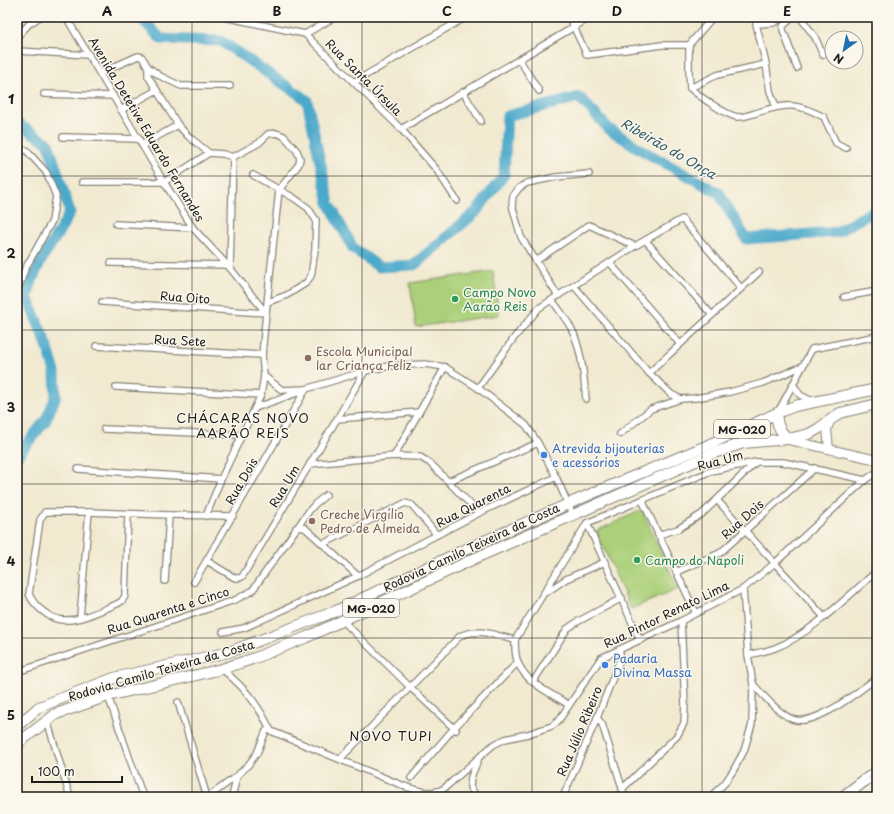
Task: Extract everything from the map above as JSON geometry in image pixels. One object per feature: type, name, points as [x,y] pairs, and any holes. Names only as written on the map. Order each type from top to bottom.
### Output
[{"type":"highway","name":"MG-020","points":[[777,413],[795,406],[877,389]]},
{"type":"highway","name":"MG-020","points":[[788,439],[808,434],[846,411],[877,404]]},
{"type":"highway","points":[[777,413],[777,425],[780,431],[788,439]]},
{"type":"highway","name":"Rodovia Camilo Teixeira da Costa","points":[[17,726],[39,706],[114,678],[229,652],[336,611],[466,549],[567,504],[706,446],[777,413]]},
{"type":"highway","name":"Rodovia Camilo Teixeira da Costa","points":[[17,744],[56,714],[108,696],[222,668],[256,658],[343,621],[480,556],[714,453],[743,443],[788,439]]},
{"type":"street","points":[[17,37],[29,24],[40,17]]},
{"type":"street","name":"Avenida Detetive Eduardo Fernandes","points":[[66,17],[164,182],[194,228],[229,267],[266,313]]},
{"type":"street","points":[[224,17],[305,34],[335,17]]},
{"type":"street","points":[[354,82],[466,17]]},
{"type":"street","points":[[569,17],[587,55],[662,44],[689,45]]},
{"type":"street","points":[[574,27],[578,17]]},
{"type":"street","points":[[401,129],[591,17]]},
{"type":"street","points":[[713,17],[689,45],[690,88],[728,113],[739,117],[748,116],[776,107],[788,105],[800,106],[824,117],[836,143],[846,148]]},
{"type":"street","points":[[776,107],[770,91],[766,64],[756,24],[772,23],[780,19],[780,17]]},
{"type":"street","points":[[793,17],[783,26],[783,30],[797,68]]},
{"type":"street","points":[[800,17],[815,38],[823,55]]},
{"type":"street","name":"Rua Santa Úrsula","points":[[305,34],[401,129],[436,169],[457,201]]},
{"type":"street","points":[[17,51],[89,55]]},
{"type":"street","points":[[100,73],[135,56],[142,58],[148,67],[160,76],[181,86],[230,86]]},
{"type":"street","points":[[520,59],[539,91]]},
{"type":"street","points":[[690,88],[717,75],[766,64]]},
{"type":"street","points":[[148,67],[148,76],[178,125],[188,136],[209,152],[233,157],[259,143],[268,134],[276,133],[284,136],[297,151],[300,158],[299,164],[279,190],[262,355],[264,376],[261,395],[221,479],[206,516]]},
{"type":"street","points":[[122,110],[157,90]]},
{"type":"street","points":[[463,92],[481,121]]},
{"type":"street","points":[[44,94],[114,96]]},
{"type":"street","points":[[142,145],[178,125]]},
{"type":"street","points":[[63,137],[139,139]]},
{"type":"street","points":[[17,292],[25,269],[52,221],[56,196],[46,172],[26,150]]},
{"type":"street","points":[[82,182],[164,182],[209,152]]},
{"type":"street","points":[[111,263],[229,267],[233,157]]},
{"type":"street","points":[[558,296],[521,238],[512,205],[513,196],[519,188],[527,182],[556,177],[589,174]]},
{"type":"street","points":[[253,175],[308,208],[316,220],[311,276],[306,283],[287,294],[268,302]]},
{"type":"street","points":[[478,388],[514,338],[539,308],[635,246],[682,219],[741,288]]},
{"type":"street","points":[[116,224],[194,228]]},
{"type":"street","points":[[536,261],[589,225],[635,246]]},
{"type":"street","points":[[646,241],[712,315]]},
{"type":"street","points":[[610,263],[680,344]]},
{"type":"street","points":[[649,373],[759,272]]},
{"type":"street","points":[[574,286],[649,373],[670,394],[680,398]]},
{"type":"street","points":[[844,297],[877,290]]},
{"type":"street","points":[[552,300],[562,313],[574,334],[583,366],[586,399]]},
{"type":"street","name":"Rua Oito","points":[[102,302],[266,313]]},
{"type":"street","points":[[777,413],[812,349],[877,336]]},
{"type":"street","name":"Rua Sete","points":[[96,346],[262,355]]},
{"type":"street","points":[[255,408],[306,389],[364,371],[403,365],[425,364],[445,367],[478,388],[526,426],[538,443],[556,477],[573,515]]},
{"type":"street","points":[[620,434],[651,409],[680,398],[695,398],[737,390],[763,383],[803,366]]},
{"type":"street","points":[[394,456],[445,367]]},
{"type":"street","name":"Rua Um","points":[[207,561],[235,578],[242,577],[337,419],[364,371]]},
{"type":"street","points":[[264,376],[282,390],[306,389]]},
{"type":"street","points":[[793,384],[800,395],[814,402]]},
{"type":"street","points":[[116,387],[261,395]]},
{"type":"street","name":"Rua Dois","points":[[194,582],[306,389]]},
{"type":"street","points":[[337,419],[419,412]]},
{"type":"street","points":[[829,449],[827,429],[831,419]]},
{"type":"street","points":[[104,429],[242,435]]},
{"type":"street","name":"Rodovia Camilo Teixeira da Costa","points":[[788,439],[875,458]]},
{"type":"street","points":[[448,481],[538,443]]},
{"type":"street","points":[[310,464],[394,456],[420,457],[430,463],[479,513]]},
{"type":"street","points":[[658,535],[678,529],[702,514],[756,462]]},
{"type":"street","name":"Rua Um","points":[[588,523],[711,471],[756,462],[783,462],[865,480]]},
{"type":"street","name":"Rua Dois","points":[[676,572],[720,554],[815,468]]},
{"type":"street","points":[[78,469],[221,479]]},
{"type":"street","name":"Rua Pintor Renato Lima","points":[[271,731],[340,759],[407,782],[425,791],[440,791],[493,745],[505,739],[528,734],[552,726],[559,720],[601,658],[681,621],[742,589],[775,563],[865,480],[877,472]]},
{"type":"street","name":"Rua Quarenta","points":[[223,632],[244,628],[358,576],[479,513],[556,477]]},
{"type":"street","name":"Rua Quarenta e Cinco","points":[[17,672],[235,600],[252,591],[296,528],[315,504],[326,496]]},
{"type":"street","points":[[642,500],[696,613]]},
{"type":"street","points":[[717,500],[824,617]]},
{"type":"street","points":[[323,544],[405,503],[412,505],[437,535]]},
{"type":"street","points":[[128,514],[125,596],[122,601],[80,618],[63,621],[38,608],[32,601],[29,594],[40,520],[45,512],[88,512],[169,516],[233,516]]},
{"type":"street","points":[[80,618],[88,512]]},
{"type":"street","points":[[165,581],[169,516]]},
{"type":"street","points":[[588,523],[640,640]]},
{"type":"street","points":[[569,705],[533,682],[522,670],[518,662],[515,640],[588,523]]},
{"type":"street","points":[[296,528],[305,528],[358,576]]},
{"type":"street","points":[[542,597],[566,579],[605,562]]},
{"type":"street","points":[[748,655],[776,648],[799,635],[824,617],[877,571]]},
{"type":"street","points":[[710,797],[724,784],[744,751],[752,724],[753,684],[748,655],[742,589]]},
{"type":"street","points":[[533,682],[567,630],[577,622],[622,598]]},
{"type":"street","points":[[343,621],[455,729]]},
{"type":"street","points":[[622,789],[677,736],[684,723],[685,705],[681,621]]},
{"type":"street","points":[[340,759],[460,636],[471,632],[488,633],[515,640]]},
{"type":"street","name":"Rua Júlio Ribeiro","points":[[563,797],[598,718],[621,657],[619,650]]},
{"type":"street","points":[[407,782],[518,662]]},
{"type":"street","points":[[178,702],[207,797],[237,776],[249,764],[257,753],[266,731],[271,731],[257,704],[245,689],[222,668]]},
{"type":"street","points":[[753,684],[780,710],[791,718],[802,721],[812,719],[829,711],[877,678]]},
{"type":"street","points":[[108,696],[143,797]]},
{"type":"street","points":[[598,718],[602,724],[625,797]]},
{"type":"street","points":[[47,720],[70,797]]},
{"type":"street","points":[[481,755],[471,777],[470,787],[476,796],[481,797]]},
{"type":"street","points":[[839,797],[877,769]]},
{"type":"street","points":[[232,797],[237,776]]},
{"type":"street","points":[[847,797],[867,782],[877,777]]},
{"type":"green space","name":"Campo Novo Aarão Reis","points":[[493,271],[499,315],[416,327],[410,283]]},
{"type":"green space","name":"Campo do Napoli","points":[[642,510],[678,589],[631,609],[596,531]]},
{"type":"waterway","name":"Ribeirão do Onça","points":[[140,17],[161,39],[221,41],[307,100],[329,203],[353,248],[379,267],[414,265],[476,212],[504,175],[507,116],[579,97],[609,129],[645,152],[719,193],[746,239],[837,232],[877,209]]},
{"type":"waterway","name":"Ribeirão do Onça","points":[[17,123],[48,143],[70,212],[40,262],[27,297],[47,345],[55,372],[56,396],[46,420],[17,456]]},
{"type":"place","name":"Campo Novo Aarão Reis","points":[[455,299]]},
{"type":"place","name":"Escola Municipal lar Criança Feliz","points":[[308,358]]},
{"type":"place","name":"Atrevida bijouterias e acessórios","points":[[544,455]]},
{"type":"place","name":"Creche Virgílio Pedro de Almeida","points":[[312,521]]},
{"type":"place","name":"Campo do Napoli","points":[[637,560]]},
{"type":"place","name":"Padaria Divina Massa","points":[[605,665]]},
{"type":"district","name":"CHÁCARAS NOVO AARÃO REIS","points":[[243,424]]},
{"type":"district","name":"NOVO TUPI","points":[[391,735]]}]
